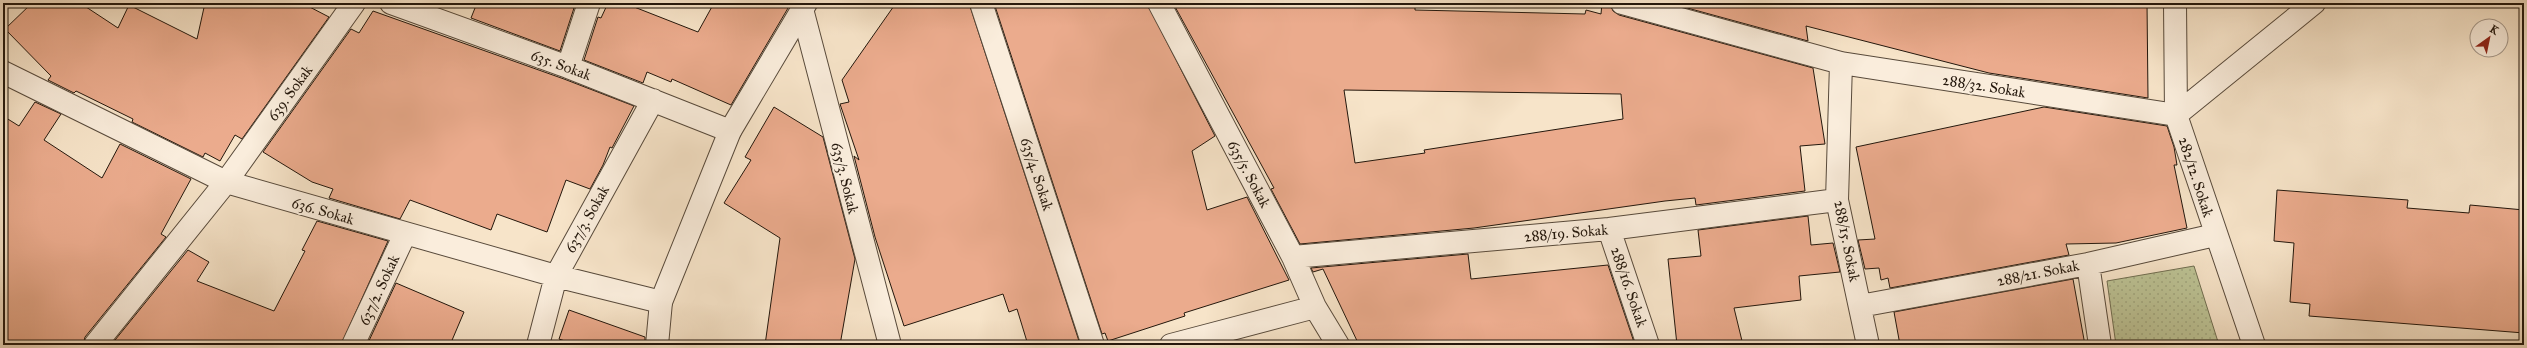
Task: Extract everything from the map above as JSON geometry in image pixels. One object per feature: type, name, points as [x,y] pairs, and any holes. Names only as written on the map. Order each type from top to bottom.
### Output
[{"type":"street","name":"639. Sokak","points":[[96,345],[226,182],[354,3]]},
{"type":"street","name":"635. Sokak","points":[[391,3],[568,67],[730,131]]},
{"type":"street","points":[[568,67],[589,3]]},
{"type":"street","name":"635/4. Sokak","points":[[981,3],[1092,345]]},
{"type":"street","name":"635/5. Sokak","points":[[1159,3],[1293,257],[1315,307],[1338,345]]},
{"type":"street","name":"288/32. Sokak","points":[[1622,3],[1673,10],[1840,63],[2176,115]]},
{"type":"street","name":"282/12. Sokak","points":[[2175,3],[2176,115],[2215,235],[2254,345]]},
{"type":"street","points":[[2176,115],[2314,3]]},
{"type":"street","points":[[657,345],[662,302],[730,131],[804,6]]},
{"type":"street","name":"635/3. Sokak","points":[[804,6],[882,321],[890,345]]},
{"type":"street","name":"288/15. Sokak","points":[[1840,63],[1837,200],[1868,345]]},
{"type":"street","name":"636. Sokak","points":[[3,72],[226,182],[556,276],[662,302]]},
{"type":"street","name":"637/3. Sokak","points":[[538,345],[556,276],[653,100]]},
{"type":"street","name":"288/19. Sokak","points":[[1293,257],[1610,229],[1837,200]]},
{"type":"street","name":"288/16. Sokak","points":[[1610,229],[1648,345]]},
{"type":"street","name":"637/2. Sokak","points":[[353,345],[405,234]]},
{"type":"street","name":"288/21. Sokak","points":[[1860,306],[2088,264],[2215,235]]},
{"type":"street","points":[[2088,264],[2100,345]]},
{"type":"street","points":[[1171,345],[1315,307]]},
{"type":"street","points":[[874,345],[882,321]]},
{"type":"green space","points":[[2194,266],[2219,345],[2116,345],[2107,281]]},
{"type":"building","points":[[32,3],[80,3],[118,28],[129,5],[197,39],[205,3],[302,3],[329,17],[242,139],[235,135],[220,161],[205,153],[203,157],[132,122],[133,119],[76,91],[74,93],[48,80],[51,76],[5,29]]},
{"type":"building","points":[[477,3],[562,3],[574,8],[560,51],[471,18]]},
{"type":"building","points":[[608,3],[624,3],[698,32],[714,3],[791,3],[731,105],[672,79],[671,82],[647,72],[643,83],[584,60],[598,17],[601,18]]},
{"type":"building","points":[[896,3],[969,3],[1079,341],[1068,345],[1028,345],[1017,309],[1009,312],[1003,294],[904,326],[875,237],[854,156],[859,160],[840,104],[849,102],[842,80]]},
{"type":"building","points":[[994,3],[1147,3],[1215,136],[1192,151],[1207,210],[1247,197],[1289,280],[1184,313],[1185,316],[1108,341],[1105,333],[1102,334]]},
{"type":"building","points":[[1173,3],[1415,7],[1415,10],[1585,14],[1586,10],[1601,14],[1602,3],[1610,3],[1613,11],[1619,15],[1813,68],[1825,144],[1800,146],[1805,191],[1696,205],[1695,198],[1665,201],[1474,228],[1300,244],[1271,189],[1274,188]],"holes":[[[1344,90],[1621,94],[1623,119],[1424,150],[1425,153],[1355,163]]]},
{"type":"building","points":[[1669,3],[2147,3],[2148,98],[1989,73],[1806,26],[1808,41]]},
{"type":"building","points":[[373,11],[564,79],[634,106],[612,148],[610,147],[603,165],[590,189],[566,180],[547,232],[497,214],[491,230],[410,200],[400,219],[329,198],[333,189],[312,182],[263,152],[351,29],[359,33]]},
{"type":"building","points":[[35,102],[61,114],[44,140],[102,178],[120,144],[191,179],[161,234],[166,237],[85,337],[83,345],[3,345],[3,116],[19,126]]},
{"type":"building","points":[[774,107],[823,137],[855,259],[840,345],[765,345],[780,238],[724,203],[751,160],[745,157]]},
{"type":"building","points":[[2044,107],[2167,126],[2174,147],[2177,165],[2174,165],[2187,228],[2116,243],[2066,244],[2069,255],[1890,288],[1888,278],[1881,280],[1879,268],[1865,269],[1858,240],[1875,239],[1856,147]]},
{"type":"building","points":[[2277,190],[2408,200],[2407,208],[2469,213],[2470,205],[2524,210],[2524,333],[2309,316],[2310,304],[2290,302],[2294,243],[2274,241]]},
{"type":"building","points":[[1808,216],[1811,245],[1833,243],[1840,272],[1799,276],[1801,300],[1734,308],[1743,345],[1677,345],[1668,259],[1701,256],[1698,230]]},
{"type":"building","points":[[317,221],[388,241],[341,345],[111,345],[188,250],[209,262],[197,281],[274,311],[305,251],[302,250]]},
{"type":"building","points":[[1468,254],[1471,279],[1608,265],[1635,345],[1359,345],[1323,269],[1313,272],[1311,268]]},
{"type":"building","points":[[2073,279],[2085,345],[1900,345],[1894,312]]},
{"type":"building","points":[[396,283],[464,312],[450,345],[367,345]]},
{"type":"building","points":[[569,310],[645,337],[645,345],[577,345],[559,339]]}]
